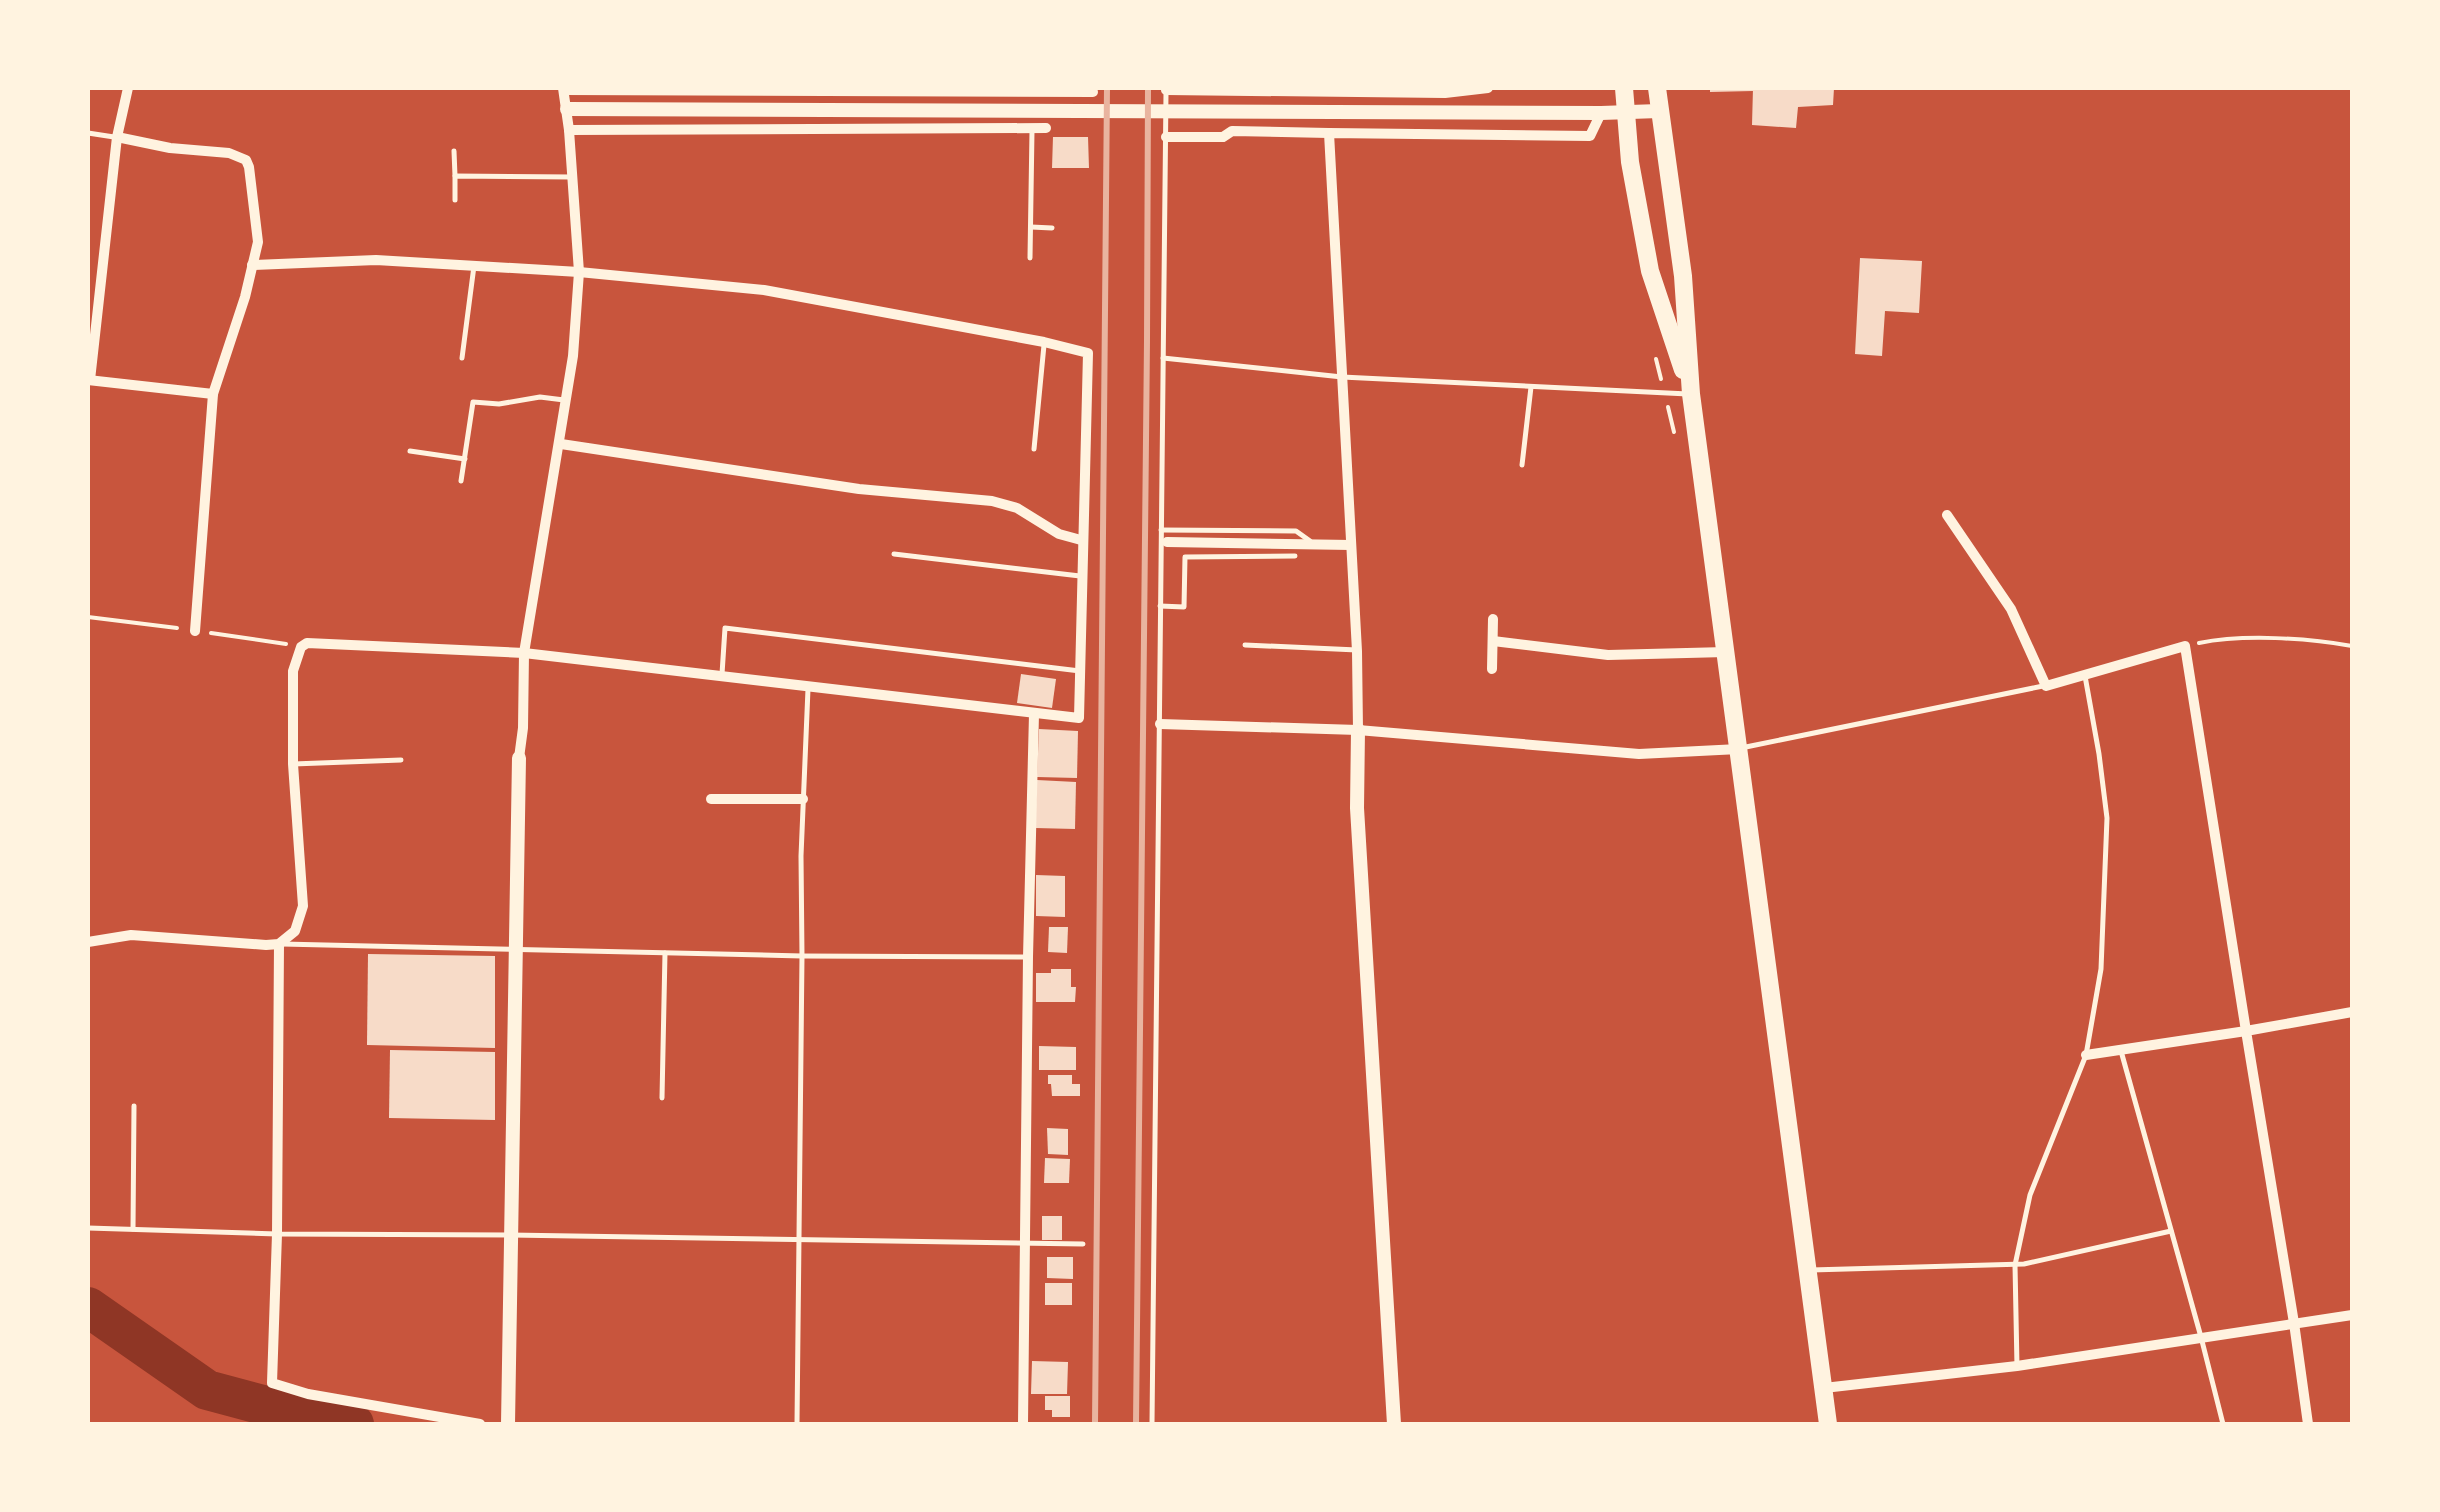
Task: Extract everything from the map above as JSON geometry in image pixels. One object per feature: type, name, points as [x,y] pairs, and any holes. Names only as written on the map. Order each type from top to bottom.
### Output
[{"type":"highway","points":[[1624,88],[1630,162],[1650,271],[1691,394]]},
{"type":"highway","points":[[1657,88],[1684,276],[1691,394],[1828,1424]]},
{"type":"street","points":[[128,88],[117,137],[89,380],[213,394]]},
{"type":"street","points":[[1166,89],[1445,93],[1488,88]]},
{"type":"street","points":[[508,1424],[524,654],[574,356],[579,272],[564,89],[1092,92]]},
{"type":"street","points":[[1005,128],[1018,92]]},
{"type":"street","points":[[567,109],[1659,111]]},
{"type":"street","points":[[1166,137],[1223,137],[1232,131],[1590,136],[1601,113]]},
{"type":"street","points":[[570,130],[1046,128]]},
{"type":"street","points":[[1330,133],[1357,650],[1356,808],[1394,1424]]},
{"type":"street","points":[[117,137],[246,160],[258,242],[245,297],[213,394],[195,631]]},
{"type":"street","points":[[88,942],[131,935],[266,945],[279,944],[295,932],[304,906],[293,764],[294,671],[301,646],[307,643],[524,654],[1079,718],[1088,353],[764,290],[579,272],[376,260],[252,265]]},
{"type":"street","points":[[561,444],[860,489],[992,501],[1017,508],[1059,534],[1082,540]]},
{"type":"street","points":[[1947,515],[2011,609],[2046,686],[2185,646],[2308,1424]]},
{"type":"street","points":[[1167,542],[1351,545]]},
{"type":"street","points":[[1294,556],[1315,544]]},
{"type":"street","points":[[1492,670],[1493,618]]},
{"type":"street","points":[[1493,641],[1608,655],[1726,652]]},
{"type":"street","points":[[1023,1424],[1034,714]]},
{"type":"street","points":[[1160,724],[1358,730],[1639,754],[1739,748]]},
{"type":"street","points":[[711,799],[803,799]]},
{"type":"street","points":[[279,944],[272,1383],[326,1397],[480,1424]]},
{"type":"street","points":[[2086,1054],[2352,1012]]},
{"type":"street","points":[[1824,1388],[2017,1366],[2352,1315]]},
{"type":"lane","points":[[1152,1424],[1166,89]]},
{"type":"lane","points":[[1030,258],[1032,128]]},
{"type":"lane","points":[[88,133],[117,137]]},
{"type":"lane","points":[[454,151],[455,200]]},
{"type":"lane","points":[[454,176],[572,176]]},
{"type":"lane","points":[[1031,227],[1052,228]]},
{"type":"lane","points":[[462,358],[474,266]]},
{"type":"lane","points":[[1034,449],[1044,342]]},
{"type":"lane","points":[[1163,358],[1342,377],[1691,394]]},
{"type":"lane","points":[[1522,465],[1531,386]]},
{"type":"lane","points":[[461,481],[473,402],[498,404],[540,397],[567,400]]},
{"type":"lane","points":[[410,451],[465,459]]},
{"type":"lane","points":[[1161,530],[1296,531],[1315,544]]},
{"type":"lane","points":[[894,554],[1083,576]]},
{"type":"lane","points":[[1160,606],[1184,607],[1185,557],[1294,556]]},
{"type":"lane","points":[[722,678],[726,628],[1082,671]]},
{"type":"lane","points":[[1245,645],[1357,650]]},
{"type":"lane","points":[[2017,1366],[2015,1265],[2030,1195],[2086,1054],[2101,970],[2106,818],[2085,676]]},
{"type":"lane","points":[[796,1424],[800,856],[808,686]]},
{"type":"lane","points":[[1739,748],[2046,686]]},
{"type":"lane","points":[[293,764],[402,760]]},
{"type":"lane","points":[[279,944],[665,954],[1028,957]]},
{"type":"lane","points":[[662,1098],[665,954]]},
{"type":"lane","points":[[2121,1050],[2222,1424]]},
{"type":"lane","points":[[133,1230],[134,1106]]},
{"type":"lane","points":[[88,1228],[1083,1244]]},
{"type":"lane","points":[[1808,1270],[2015,1265],[2171,1231]]},
{"type":"path","points":[[1656,358],[1676,442]]},
{"type":"path","points":[[2185,646],[2224,638],[2328,641],[2352,646]]},
{"type":"building","points":[[1710,88],[1753,88],[1753,91],[1710,92]]},
{"type":"building","points":[[1753,88],[1834,88],[1833,105],[1798,107],[1796,128],[1752,125]]},
{"type":"building","points":[[1053,137],[1088,137],[1089,168],[1052,168]]},
{"type":"building","points":[[1860,258],[1922,261],[1919,313],[1885,311],[1882,356],[1855,354]]},
{"type":"building","points":[[1021,674],[1056,679],[1052,708],[1017,703]]},
{"type":"building","points":[[1039,729],[1078,731],[1077,778],[1037,777]]},
{"type":"building","points":[[1037,780],[1076,782],[1075,829],[1035,828]]},
{"type":"building","points":[[1036,875],[1065,876],[1065,917],[1036,916]]},
{"type":"building","points":[[1049,927],[1068,927],[1067,953],[1048,952]]},
{"type":"building","points":[[368,954],[495,956],[495,1048],[367,1045]]},
{"type":"building","points":[[1051,969],[1071,969],[1075,1002],[1036,1002],[1036,973],[1051,973]]},
{"type":"building","points":[[1039,1046],[1076,1047],[1076,1070],[1039,1070]]},
{"type":"building","points":[[390,1050],[495,1052],[495,1120],[389,1118]]},
{"type":"building","points":[[1048,1075],[1072,1075],[1072,1084],[1080,1084],[1080,1096],[1052,1096]]},
{"type":"building","points":[[1047,1128],[1068,1129],[1068,1155],[1048,1154]]},
{"type":"building","points":[[1045,1158],[1070,1159],[1069,1183],[1044,1183]]},
{"type":"building","points":[[1042,1216],[1062,1216],[1062,1240],[1042,1240]]},
{"type":"building","points":[[1047,1257],[1073,1257],[1073,1279],[1047,1278]]},
{"type":"building","points":[[1045,1283],[1072,1283],[1072,1305],[1045,1305]]},
{"type":"building","points":[[1032,1361],[1068,1362],[1067,1394],[1031,1394]]},
{"type":"building","points":[[1045,1396],[1070,1396],[1070,1417],[1052,1417],[1052,1410],[1045,1410]]},
{"type":"waterway","points":[[88,1307],[207,1390],[354,1424]]},
{"type":"railway","points":[[1095,1424],[1107,88]]},
{"type":"railway","points":[[1136,1424],[1148,88]]}]
